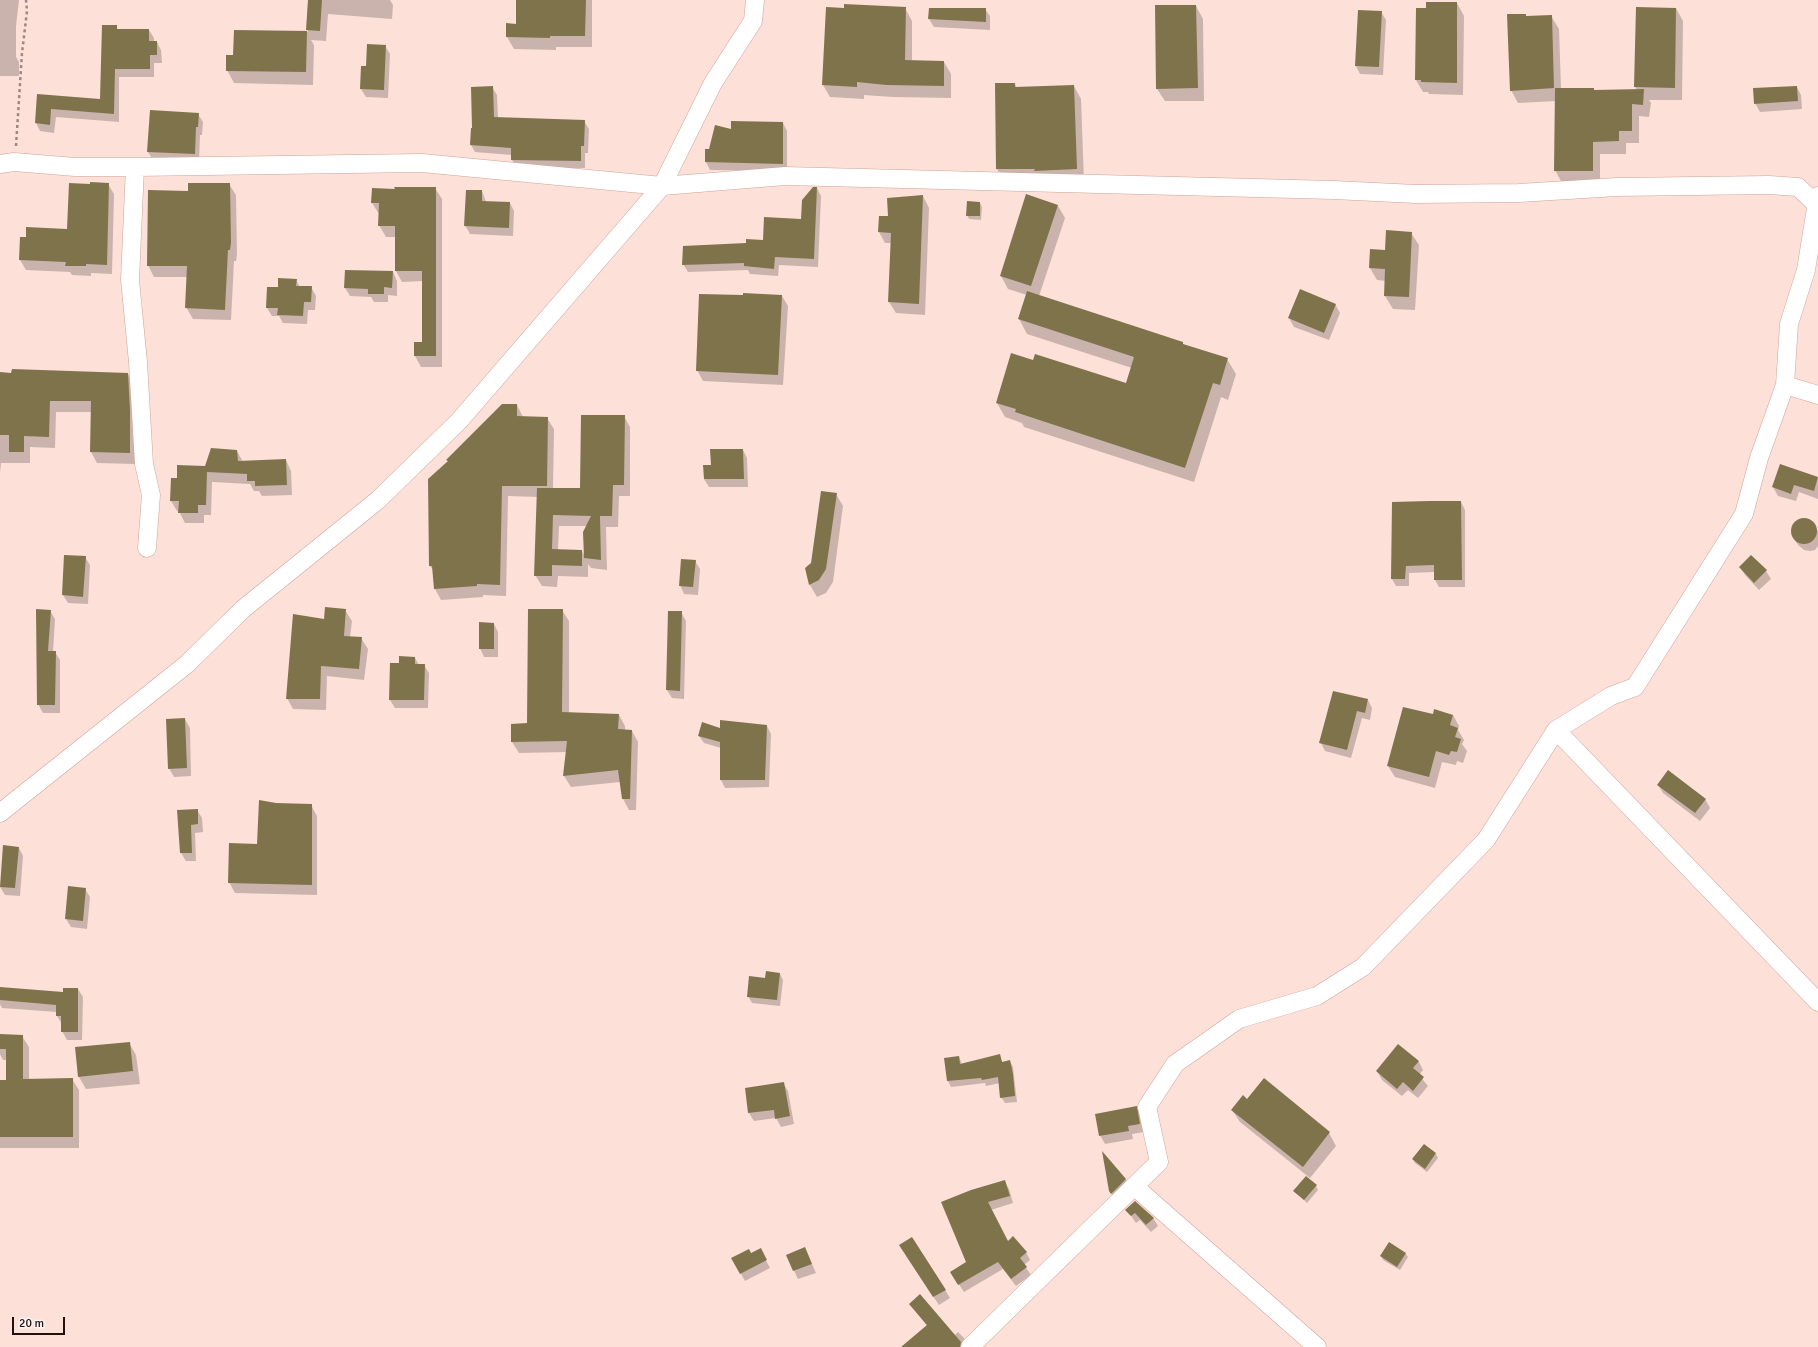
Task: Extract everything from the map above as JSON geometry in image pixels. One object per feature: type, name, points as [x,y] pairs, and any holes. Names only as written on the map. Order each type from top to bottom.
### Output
[{"type":"street","points":[[0,813],[187,664],[243,609],[384,495],[459,421],[662,186],[713,84],[753,21],[755,0]]},
{"type":"street","points":[[7,163],[75,167],[422,163],[662,186],[785,176],[1334,190],[1416,194],[1519,193],[1632,187],[1769,185],[1798,187],[1818,203],[1806,270],[1789,324],[1785,384],[1759,458],[1744,514],[1635,686],[1611,696],[1556,730],[1486,840],[1363,967],[1317,996],[1239,1019],[1175,1064],[1146,1107],[1159,1162],[970,1347]]},
{"type":"street","points":[[135,167],[130,280],[138,362],[144,464],[151,495],[147,548]]},
{"type":"street","points":[[1785,384],[1818,394]]},
{"type":"street","points":[[1556,730],[1818,1002]]},
{"type":"street","points":[[1135,1187],[1317,1347]]},
{"type":"path","points":[[7,163],[19,111],[26,0]]},
{"type":"building","points":[[308,0],[322,0],[320,31],[306,30]]},
{"type":"building","points":[[516,0],[586,0],[585,36],[550,36],[550,38],[506,37],[506,23],[516,24]]},
{"type":"building","points":[[1426,2],[1457,2],[1457,83],[1421,82],[1421,80],[1415,80],[1416,8],[1426,8]]},
{"type":"building","points":[[844,4],[906,7],[905,60],[944,61],[944,86],[886,85],[857,82],[857,87],[822,85],[826,7],[844,8]]},
{"type":"building","points":[[1155,5],[1196,5],[1198,88],[1156,89]]},
{"type":"building","points":[[1636,7],[1676,8],[1675,88],[1634,87]]},
{"type":"building","points":[[929,8],[986,8],[986,22],[928,19]]},
{"type":"building","points":[[1358,10],[1382,11],[1379,67],[1355,66]]},
{"type":"building","points":[[1507,14],[1526,14],[1526,16],[1552,15],[1554,88],[1510,91]]},
{"type":"building","points":[[102,25],[117,25],[117,29],[149,29],[149,41],[157,41],[157,55],[150,55],[150,69],[115,69],[114,114],[51,109],[50,125],[35,123],[37,94],[100,99]]},
{"type":"building","points":[[234,30],[307,31],[306,72],[226,71],[226,55],[233,55]]},
{"type":"building","points":[[367,44],[386,45],[384,90],[360,89],[361,66],[366,66]]},
{"type":"building","points":[[995,83],[1015,83],[1015,87],[1074,85],[1077,169],[1034,171],[1035,169],[996,169]]},
{"type":"building","points":[[493,86],[494,117],[585,120],[584,146],[581,146],[581,161],[511,160],[511,148],[470,145],[472,128],[471,87]]},
{"type":"building","points":[[1797,86],[1798,101],[1754,104],[1753,88]]},
{"type":"building","points":[[1555,88],[1594,88],[1594,90],[1644,89],[1643,105],[1632,104],[1632,131],[1619,131],[1619,141],[1593,142],[1593,171],[1554,171]]},
{"type":"building","points":[[150,110],[199,113],[198,127],[196,127],[195,154],[147,152]]},
{"type":"building","points":[[731,121],[783,122],[783,164],[705,162],[705,149],[709,149],[715,125],[731,129]]},
{"type":"building","points":[[90,182],[109,183],[107,265],[86,264],[86,266],[65,266],[66,262],[19,260],[20,237],[26,237],[26,227],[67,229],[69,183],[90,184]]},
{"type":"building","points":[[188,183],[230,183],[231,243],[230,250],[228,250],[225,310],[185,308],[187,266],[147,266],[148,190],[188,191]]},
{"type":"building","points":[[394,187],[436,187],[436,356],[414,356],[414,342],[422,342],[422,271],[395,271],[395,226],[378,226],[379,203],[371,203],[372,188],[395,189]]},
{"type":"building","points":[[813,187],[817,187],[814,259],[775,257],[774,269],[744,266],[744,263],[682,265],[683,246],[746,243],[746,239],[763,240],[764,217],[801,219],[802,200]]},
{"type":"building","points":[[466,190],[482,190],[482,201],[510,202],[509,228],[464,226]]},
{"type":"building","points":[[1026,194],[1058,205],[1031,286],[1000,276]]},
{"type":"building","points":[[923,195],[919,304],[888,302],[891,233],[878,232],[879,216],[888,216],[887,198]]},
{"type":"building","points":[[967,201],[980,202],[980,216],[966,216]]},
{"type":"building","points":[[1386,230],[1412,232],[1409,297],[1384,296],[1385,269],[1369,268],[1370,249],[1385,250]]},
{"type":"building","points":[[345,270],[393,271],[392,288],[384,287],[384,294],[368,294],[368,289],[344,288]]},
{"type":"building","points":[[278,278],[297,279],[296,286],[312,286],[311,302],[304,302],[303,316],[277,315],[278,308],[266,308],[267,287],[278,287]]},
{"type":"building","points":[[1300,289],[1336,304],[1324,333],[1288,318]]},
{"type":"building","points":[[1027,291],[1228,358],[1220,385],[1213,383],[1185,468],[1015,412],[1016,409],[996,403],[1011,353],[1033,360],[1035,354],[1126,383],[1134,357],[1018,319]]},
{"type":"building","points":[[743,293],[782,295],[778,375],[696,371],[699,294],[743,295]]},
{"type":"building","points":[[12,369],[128,373],[130,453],[90,452],[91,401],[50,401],[49,437],[24,436],[24,452],[9,452],[9,435],[0,435],[0,372],[11,373]]},
{"type":"building","points":[[502,404],[517,404],[517,416],[548,417],[547,486],[502,486],[500,585],[477,584],[477,586],[434,589],[432,566],[429,566],[428,479],[448,461],[446,460]]},
{"type":"building","points":[[581,415],[625,415],[624,485],[613,485],[612,516],[600,516],[601,560],[584,558],[583,532],[591,516],[553,515],[552,549],[582,550],[582,566],[552,565],[552,576],[534,576],[537,488],[580,488]]},
{"type":"building","points":[[211,448],[237,450],[238,461],[286,459],[287,485],[255,486],[255,481],[247,481],[247,474],[207,472],[206,505],[198,505],[198,513],[178,513],[179,501],[170,501],[171,478],[177,478],[177,465],[205,466]]},
{"type":"building","points":[[710,449],[743,449],[744,479],[704,479],[703,465],[711,465]]},
{"type":"building","points":[[1780,464],[1818,477],[1814,491],[1794,485],[1791,494],[1772,487]]},
{"type":"building","points":[[821,491],[837,493],[826,569],[819,580],[809,585],[805,568],[811,563]]},
{"type":"building","points":[[1461,501],[1462,580],[1434,580],[1434,565],[1406,566],[1405,579],[1391,579],[1392,502]]},
{"type":"building","points":[[1804,518],[1813,522],[1817,531],[1813,540],[1804,544],[1795,540],[1791,531],[1795,522]]},
{"type":"building","points":[[64,555],[86,556],[83,597],[62,595]]},
{"type":"building","points":[[1751,555],[1767,570],[1754,583],[1739,567]]},
{"type":"building","points":[[681,559],[696,560],[693,587],[679,586]]},
{"type":"building","points":[[325,607],[346,609],[344,636],[362,637],[359,669],[321,666],[320,699],[286,699],[293,614],[324,619]]},
{"type":"building","points":[[36,609],[51,610],[48,651],[56,651],[55,705],[37,705]]},
{"type":"building","points":[[528,609],[563,609],[562,712],[619,714],[618,729],[632,730],[630,799],[622,799],[618,770],[563,776],[567,741],[511,742],[511,724],[527,723]]},
{"type":"building","points":[[668,611],[682,611],[680,691],[666,690]]},
{"type":"building","points":[[479,622],[494,623],[494,649],[479,649]]},
{"type":"building","points":[[399,656],[415,657],[415,664],[425,664],[424,700],[389,700],[390,663],[399,663]]},
{"type":"building","points":[[1333,691],[1368,699],[1365,713],[1357,711],[1347,750],[1319,743]]},
{"type":"building","points":[[1403,707],[1433,714],[1434,709],[1453,715],[1450,725],[1458,728],[1455,737],[1461,739],[1457,752],[1451,751],[1449,755],[1436,751],[1429,777],[1387,766]]},
{"type":"building","points":[[185,718],[187,768],[168,769],[166,719]]},
{"type":"building","points":[[720,720],[767,725],[765,780],[720,780],[720,742],[698,736],[702,722],[720,728]]},
{"type":"building","points":[[1668,770],[1706,799],[1695,813],[1657,785]]},
{"type":"building","points":[[259,800],[276,803],[312,804],[312,885],[228,883],[229,843],[257,844]]},
{"type":"building","points":[[198,809],[198,824],[191,825],[192,853],[180,853],[177,810]]},
{"type":"building","points":[[3,845],[19,847],[15,888],[0,887]]},
{"type":"building","points":[[68,886],[86,888],[83,921],[65,919]]},
{"type":"building","points":[[766,971],[780,973],[777,1000],[747,997],[749,976],[765,978]]},
{"type":"building","points":[[0,987],[63,992],[63,988],[78,988],[78,1032],[61,1032],[61,1016],[56,1016],[56,1005],[0,1000]]},
{"type":"building","points":[[0,1034],[23,1035],[23,1079],[73,1078],[73,1137],[0,1137],[0,1080],[6,1080],[6,1049],[0,1049]]},
{"type":"building","points":[[130,1042],[133,1071],[78,1077],[75,1047]]},
{"type":"building","points":[[1398,1044],[1419,1061],[1413,1068],[1424,1077],[1413,1091],[1403,1082],[1397,1089],[1376,1071]]},
{"type":"building","points":[[1000,1054],[1002,1062],[1010,1060],[1015,1096],[1000,1098],[998,1077],[982,1080],[981,1078],[947,1081],[944,1058],[959,1056],[960,1064]]},
{"type":"building","points":[[1264,1078],[1330,1132],[1303,1167],[1231,1110],[1243,1095],[1247,1099]]},
{"type":"building","points":[[784,1082],[790,1116],[775,1119],[774,1110],[748,1113],[745,1088]]},
{"type":"building","points":[[1137,1106],[1140,1124],[1128,1126],[1129,1131],[1099,1136],[1095,1114]]},
{"type":"building","points":[[1424,1144],[1436,1153],[1425,1169],[1412,1159]]},
{"type":"building","points":[[1102,1151],[1126,1179],[1111,1194],[1109,1191]]},
{"type":"building","points":[[1306,1176],[1317,1185],[1304,1200],[1293,1191]]},
{"type":"building","points":[[1005,1180],[1010,1196],[988,1202],[1008,1241],[1013,1236],[1027,1252],[1020,1258],[1027,1267],[1011,1279],[998,1262],[958,1285],[950,1272],[966,1262],[941,1202],[971,1190]]},
{"type":"building","points":[[1135,1201],[1154,1218],[1146,1225],[1135,1213],[1131,1216],[1125,1210]]},
{"type":"building","points":[[912,1237],[946,1290],[933,1297],[899,1245]]},
{"type":"building","points":[[1389,1242],[1406,1253],[1397,1267],[1380,1256]]},
{"type":"building","points":[[805,1247],[812,1264],[793,1271],[786,1255]]},
{"type":"building","points":[[761,1248],[767,1260],[740,1274],[731,1258],[749,1249],[751,1253]]},
{"type":"building","points":[[920,1294],[961,1342],[960,1347],[901,1347],[927,1325],[909,1304]]}]
